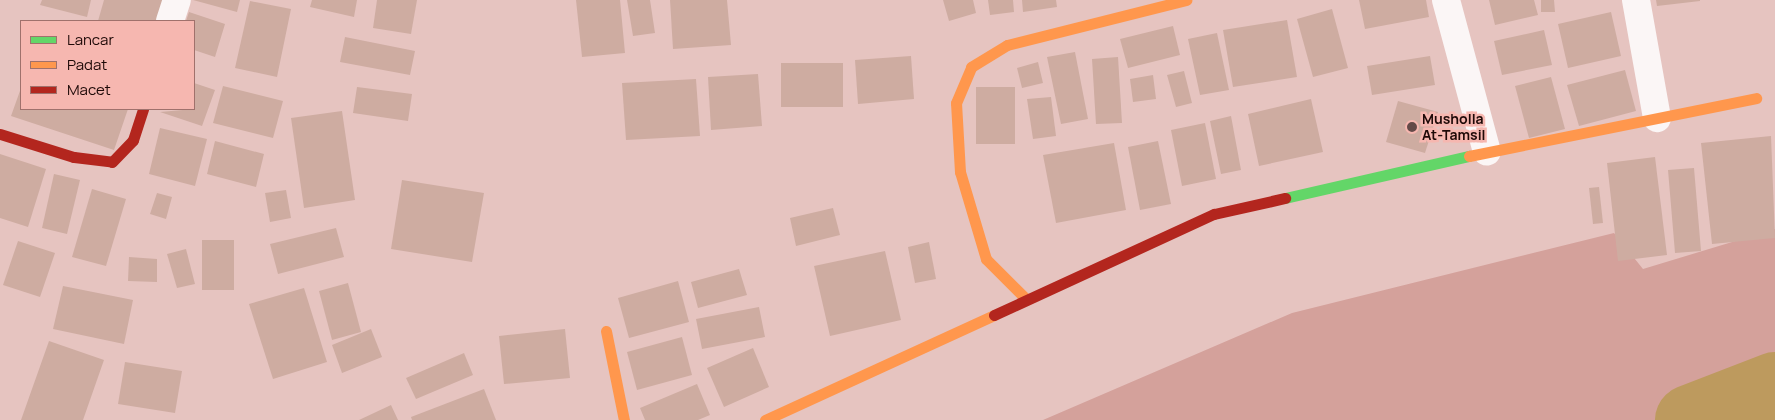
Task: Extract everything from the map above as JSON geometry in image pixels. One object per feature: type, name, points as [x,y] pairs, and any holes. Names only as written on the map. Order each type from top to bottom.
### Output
[{"type":"street","points":[[170,20],[177,0]]},
{"type":"street","points":[[1025,298],[986,259],[960,172],[956,103],[971,67],[1007,44],[1186,0]]},
{"type":"street","points":[[1446,0],[1487,152]]},
{"type":"street","points":[[1636,0],[1657,118]]},
{"type":"street","points":[[765,420],[1025,298],[1214,214],[1487,152],[1756,98]]},
{"type":"street","points":[[0,134],[74,157],[112,162],[133,140],[143,110]]},
{"type":"street","points":[[606,331],[624,420]]},
{"type":"shaded area","points":[[1775,229],[1775,420],[1043,420],[1292,313],[1614,233],[1643,269]]},
{"type":"building","points":[[42,0],[91,0],[87,17],[40,5]]},
{"type":"building","points":[[104,0],[168,0],[162,20],[98,20]]},
{"type":"building","points":[[193,0],[240,0],[237,12]]},
{"type":"building","points":[[312,0],[357,0],[354,17],[310,7]]},
{"type":"building","points":[[377,0],[417,0],[411,34],[373,28]]},
{"type":"building","points":[[576,0],[620,0],[625,53],[582,57]]},
{"type":"building","points":[[627,0],[650,0],[655,33],[633,36]]},
{"type":"building","points":[[670,0],[727,0],[731,45],[673,49]]},
{"type":"building","points":[[943,0],[973,0],[976,13],[949,21]]},
{"type":"building","points":[[988,0],[1013,0],[1014,12],[990,15]]},
{"type":"building","points":[[1022,0],[1056,0],[1057,7],[1023,12]]},
{"type":"building","points":[[1359,0],[1426,0],[1429,17],[1365,29]]},
{"type":"building","points":[[1489,0],[1534,0],[1538,15],[1495,25]]},
{"type":"building","points":[[1541,0],[1554,0],[1555,12],[1541,12]]},
{"type":"building","points":[[1656,0],[1700,0],[1700,1],[1657,6]]},
{"type":"building","points":[[250,1],[291,9],[277,77],[235,68]]},
{"type":"building","points":[[1332,9],[1348,68],[1313,77],[1297,19]]},
{"type":"building","points":[[189,12],[225,24],[215,57],[195,50],[195,20],[186,20]]},
{"type":"building","points":[[1611,12],[1621,56],[1568,68],[1558,24]]},
{"type":"building","points":[[1287,20],[1297,77],[1233,87],[1223,30]]},
{"type":"building","points":[[1173,26],[1180,55],[1128,68],[1120,39]]},
{"type":"building","points":[[1544,30],[1552,65],[1502,75],[1494,41]]},
{"type":"building","points":[[1217,33],[1229,90],[1200,95],[1188,39]]},
{"type":"building","points":[[345,37],[415,51],[410,75],[340,62]]},
{"type":"building","points":[[1075,52],[1088,119],[1061,124],[1047,57]]},
{"type":"building","points":[[911,56],[914,99],[858,104],[855,60]]},
{"type":"building","points":[[1430,56],[1435,85],[1372,95],[1367,66]]},
{"type":"building","points":[[1118,57],[1122,123],[1096,124],[1092,59]]},
{"type":"building","points":[[1038,62],[1043,83],[1022,88],[1017,68]]},
{"type":"building","points":[[781,63],[843,63],[843,107],[781,107]]},
{"type":"building","points":[[1625,70],[1636,111],[1579,126],[1567,85]]},
{"type":"building","points":[[1184,71],[1192,103],[1176,107],[1167,75]]},
{"type":"building","points":[[758,74],[762,126],[711,130],[708,77]]},
{"type":"building","points":[[1153,75],[1156,99],[1133,102],[1130,79]]},
{"type":"building","points":[[1551,77],[1565,129],[1529,138],[1515,86]]},
{"type":"building","points":[[696,79],[700,136],[626,140],[622,83]]},
{"type":"building","points":[[195,83],[215,90],[202,126],[160,112],[195,110]]},
{"type":"building","points":[[223,86],[283,101],[273,138],[213,123]]},
{"type":"building","points":[[357,87],[412,94],[408,121],[353,113]]},
{"type":"building","points":[[976,87],[1015,87],[1015,144],[976,144]]},
{"type":"building","points":[[20,91],[20,110],[128,110],[114,150],[11,116]]},
{"type":"building","points":[[1051,97],[1056,136],[1033,139],[1027,99]]},
{"type":"building","points":[[1311,99],[1323,152],[1259,166],[1248,114]]},
{"type":"building","name":"Musholla At-Tamsil","points":[[1398,101],[1438,112],[1425,153],[1386,142]]},
{"type":"building","points":[[342,111],[355,200],[304,208],[291,118]]},
{"type":"building","points":[[1231,116],[1241,170],[1221,174],[1210,121]]},
{"type":"building","points":[[1205,123],[1216,179],[1182,186],[1171,130]]},
{"type":"building","points":[[160,128],[207,139],[195,186],[149,174]]},
{"type":"building","points":[[1771,136],[1775,238],[1712,244],[1701,143]]},
{"type":"building","points":[[215,141],[264,154],[256,187],[207,174]]},
{"type":"building","points":[[1158,141],[1171,204],[1140,210],[1128,147]]},
{"type":"building","points":[[1114,143],[1126,210],[1056,223],[1043,155]]},
{"type":"building","points":[[0,154],[46,169],[28,227],[0,218]]},
{"type":"building","points":[[1655,157],[1667,255],[1618,261],[1607,163]]},
{"type":"building","points":[[1694,168],[1701,251],[1675,253],[1668,170]]},
{"type":"building","points":[[54,174],[80,180],[67,234],[42,228]]},
{"type":"building","points":[[402,180],[484,193],[472,262],[391,249]]},
{"type":"building","points":[[1599,187],[1603,223],[1593,224],[1589,188]]},
{"type":"building","points":[[92,189],[126,199],[106,266],[72,257]]},
{"type":"building","points":[[286,190],[291,218],[270,222],[265,193]]},
{"type":"building","points":[[157,193],[172,197],[166,219],[150,214]]},
{"type":"building","points":[[833,208],[840,235],[796,246],[790,218]]},
{"type":"building","points":[[336,228],[344,257],[278,274],[270,244]]},
{"type":"building","points":[[202,240],[234,240],[234,290],[202,290]]},
{"type":"building","points":[[18,241],[55,253],[40,297],[3,285]]},
{"type":"building","points":[[929,242],[936,279],[915,283],[908,247]]},
{"type":"building","points":[[186,249],[195,284],[177,288],[167,254]]},
{"type":"building","points":[[885,251],[901,320],[830,336],[814,266]]},
{"type":"building","points":[[129,257],[157,259],[157,282],[128,281]]},
{"type":"building","points":[[739,269],[747,295],[698,308],[691,282]]},
{"type":"building","points":[[678,281],[689,322],[629,338],[618,298]]},
{"type":"building","points":[[348,283],[361,332],[332,340],[319,291]]},
{"type":"building","points":[[63,286],[133,300],[124,344],[53,329]]},
{"type":"building","points":[[304,288],[327,362],[273,379],[249,304]]},
{"type":"building","points":[[759,307],[765,337],[702,349],[696,319]]},
{"type":"building","points":[[371,329],[382,357],[342,373],[332,345]]},
{"type":"building","points":[[565,329],[570,378],[504,384],[499,336]]},
{"type":"building","points":[[682,337],[692,375],[637,390],[627,352]]},
{"type":"building","points":[[49,341],[104,360],[83,420],[21,420]]},
{"type":"building","points":[[753,348],[769,387],[724,407],[707,368]]},
{"type":"building","points":[[464,353],[473,375],[416,399],[406,378]]},
{"type":"building","points":[[125,362],[182,371],[175,413],[118,404]]},
{"type":"building","points":[[697,384],[710,415],[698,420],[645,420],[640,408]]},
{"type":"building","points":[[484,389],[496,420],[412,420],[411,417]]},
{"type":"building","points":[[391,405],[398,420],[359,420]]},
{"type":"waterway","points":[[1690,420],[1775,387]]},
{"type":"traffic: fast","points":[[1285,198],[1469,156]]},
{"type":"traffic: slow","points":[[1025,298],[986,259],[960,172],[956,103],[971,67],[1007,45],[1186,0]]},
{"type":"traffic: slow","points":[[1469,156],[1756,98]]},
{"type":"traffic: slow","points":[[765,420],[994,315]]},
{"type":"traffic: slow","points":[[606,331],[624,420]]},
{"type":"traffic: jam","points":[[0,134],[74,157],[112,162],[133,140],[143,110]]},
{"type":"traffic: jam","points":[[994,315],[1214,214],[1285,198]]},
{"type":"place","name":"Musholla At-Tamsil","points":[[1412,127]]}]
